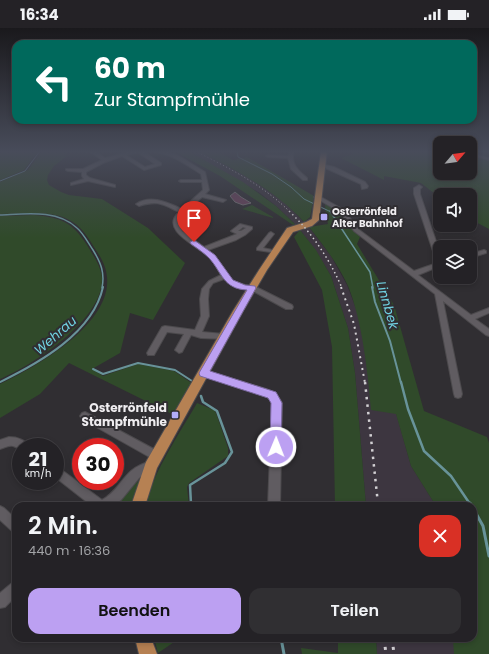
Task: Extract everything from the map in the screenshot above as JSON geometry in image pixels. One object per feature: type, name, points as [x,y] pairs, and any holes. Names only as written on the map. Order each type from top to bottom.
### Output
[{"type":"main road","points":[[139,502],[156,457],[252,288],[290,230],[309,224],[315,220],[320,180]]},
{"type":"main road","points":[[144,642],[148,654]]},
{"type":"street","points":[[74,184],[85,180]]},
{"type":"street","points":[[92,180],[113,186]]},
{"type":"street","points":[[181,181],[200,180]]},
{"type":"street","points":[[205,180],[206,190],[177,216],[176,225],[180,232],[204,249],[231,282],[244,288],[252,288],[289,307]]},
{"type":"street","points":[[357,180],[363,183],[365,186],[364,188]]},
{"type":"street","points":[[418,187],[417,194],[433,243]]},
{"type":"street","points":[[201,195],[223,200]]},
{"type":"street","points":[[139,204],[148,200],[155,200],[182,211]]},
{"type":"street","points":[[317,202],[342,211],[356,230],[489,333]]},
{"type":"street","points":[[204,249],[235,239],[243,234]]},
{"type":"street","points":[[271,234],[260,249],[275,252]]},
{"type":"street","points":[[477,254],[484,252]]},
{"type":"street","points":[[412,274],[433,266]]},
{"type":"street","points":[[179,350],[205,316],[206,289],[211,282],[225,276]]},
{"type":"street","points":[[438,294],[458,394]]},
{"type":"street","points":[[470,318],[489,310]]},
{"type":"street","points":[[151,353],[165,329],[224,337]]},
{"type":"street","points":[[204,373],[272,395],[276,403],[274,502]]},
{"type":"street","points":[[85,416],[156,457],[142,468],[126,484],[117,496],[107,502]]},
{"type":"street","points":[[0,445],[12,440]]},
{"type":"street","points":[[64,477],[96,502]]},
{"type":"street","points":[[0,512],[12,523]]},
{"type":"street","points":[[0,602],[12,591]]},
{"type":"shaded area","points":[[238,180],[253,180],[285,203],[304,222],[295,224],[260,193]]},
{"type":"shaded area","points":[[309,227],[331,256],[347,285],[396,413],[411,466],[434,502],[366,502],[355,373],[348,328],[331,276],[316,251],[300,230]]},
{"type":"shaded area","points":[[376,642],[454,642],[456,654],[377,654]]},
{"type":"green space","points":[[4,180],[47,180],[49,185],[69,195],[102,199],[148,228],[185,263],[153,320],[130,313],[120,353],[92,369],[103,376],[138,364],[174,371],[193,384],[174,415],[69,363],[40,394],[0,418],[0,384],[33,367],[51,355],[69,342],[85,327],[97,311],[105,294],[107,277],[104,265],[88,238],[77,225],[69,220],[60,216],[40,213],[0,214],[0,182]]},
{"type":"green space","points":[[226,180],[240,180],[243,182],[276,206],[295,224],[293,225]]},
{"type":"green space","points":[[252,180],[287,180],[314,196],[310,217],[304,222],[281,200]]},
{"type":"green space","points":[[406,180],[489,180],[489,229],[477,223],[477,188],[433,188],[433,192],[421,183]]},
{"type":"green space","points":[[325,204],[340,211],[360,237],[357,244],[394,305],[424,411],[487,437],[489,443],[489,654],[454,654],[453,642],[477,642],[477,502],[434,502],[411,466],[396,414],[371,410],[364,347],[353,300],[340,270],[309,227],[328,224]]},
{"type":"green space","points":[[252,205],[273,217],[273,218],[242,209]]},
{"type":"green space","points":[[34,215],[52,217],[65,222],[77,231],[87,245],[100,269],[102,278],[100,294],[92,309],[64,339],[30,363],[0,379],[0,216]]},
{"type":"green space","points":[[300,230],[316,250],[331,276],[348,328],[355,373],[366,502],[335,502],[332,347],[322,290],[294,237]]},
{"type":"green space","points":[[197,403],[214,410],[216,413],[228,448],[228,456],[189,483],[187,487],[189,502],[146,502],[161,466]]},
{"type":"green space","points":[[139,480],[142,480],[134,502],[119,502]]},
{"type":"green space","points":[[155,642],[174,642],[158,653]]},
{"type":"green space","points":[[338,642],[376,642],[377,654],[302,654],[301,648],[338,653]]},
{"type":"building","points":[[235,192],[251,203],[243,205],[235,202],[230,196]]},
{"type":"waterway","name":"Linnbek","points":[[281,180],[304,199],[330,212]]},
{"type":"waterway","name":"Linnbek","points":[[330,212],[370,272],[373,288]]},
{"type":"waterway","name":"Wehrau","points":[[0,215],[50,215],[69,222],[82,233],[98,259],[103,273],[102,288]]},
{"type":"waterway","name":"Wehrau","points":[[0,382],[31,366],[62,345],[88,319],[97,304],[103,287]]},
{"type":"waterway","name":"Linnbek","points":[[372,287],[375,302],[390,341],[401,383]]},
{"type":"waterway","points":[[93,369],[103,374],[138,363],[175,370],[192,381]]},
{"type":"waterway","name":"Linnbek","points":[[401,382],[408,409],[424,451],[451,476],[469,502]]},
{"type":"waterway","points":[[191,502],[190,485],[225,463],[232,452],[217,411],[203,402],[201,396]]},
{"type":"waterway","name":"Linnbek","points":[[477,515],[483,526],[489,556]]},
{"type":"waterway","points":[[282,642],[284,654]]},
{"type":"railway","points":[[249,180],[280,202],[305,228],[319,246],[342,288]]},
{"type":"railway","points":[[341,287],[354,324],[365,383]]},
{"type":"railway","points":[[365,382],[378,502]]},
{"type":"railway","points":[[384,642],[386,654]]},
{"type":"railway","points":[[392,642],[394,654]]},
{"type":"place","name":"Osterrönfeld Alter Bahnhof","points":[[324,217]]},
{"type":"place","name":"Osterrönfeld Stampfmühle","points":[[175,415]]},
{"type":"route","points":[[194,242],[212,257],[231,282],[244,288],[252,288],[204,373],[272,395],[276,403],[276,447]]}]
